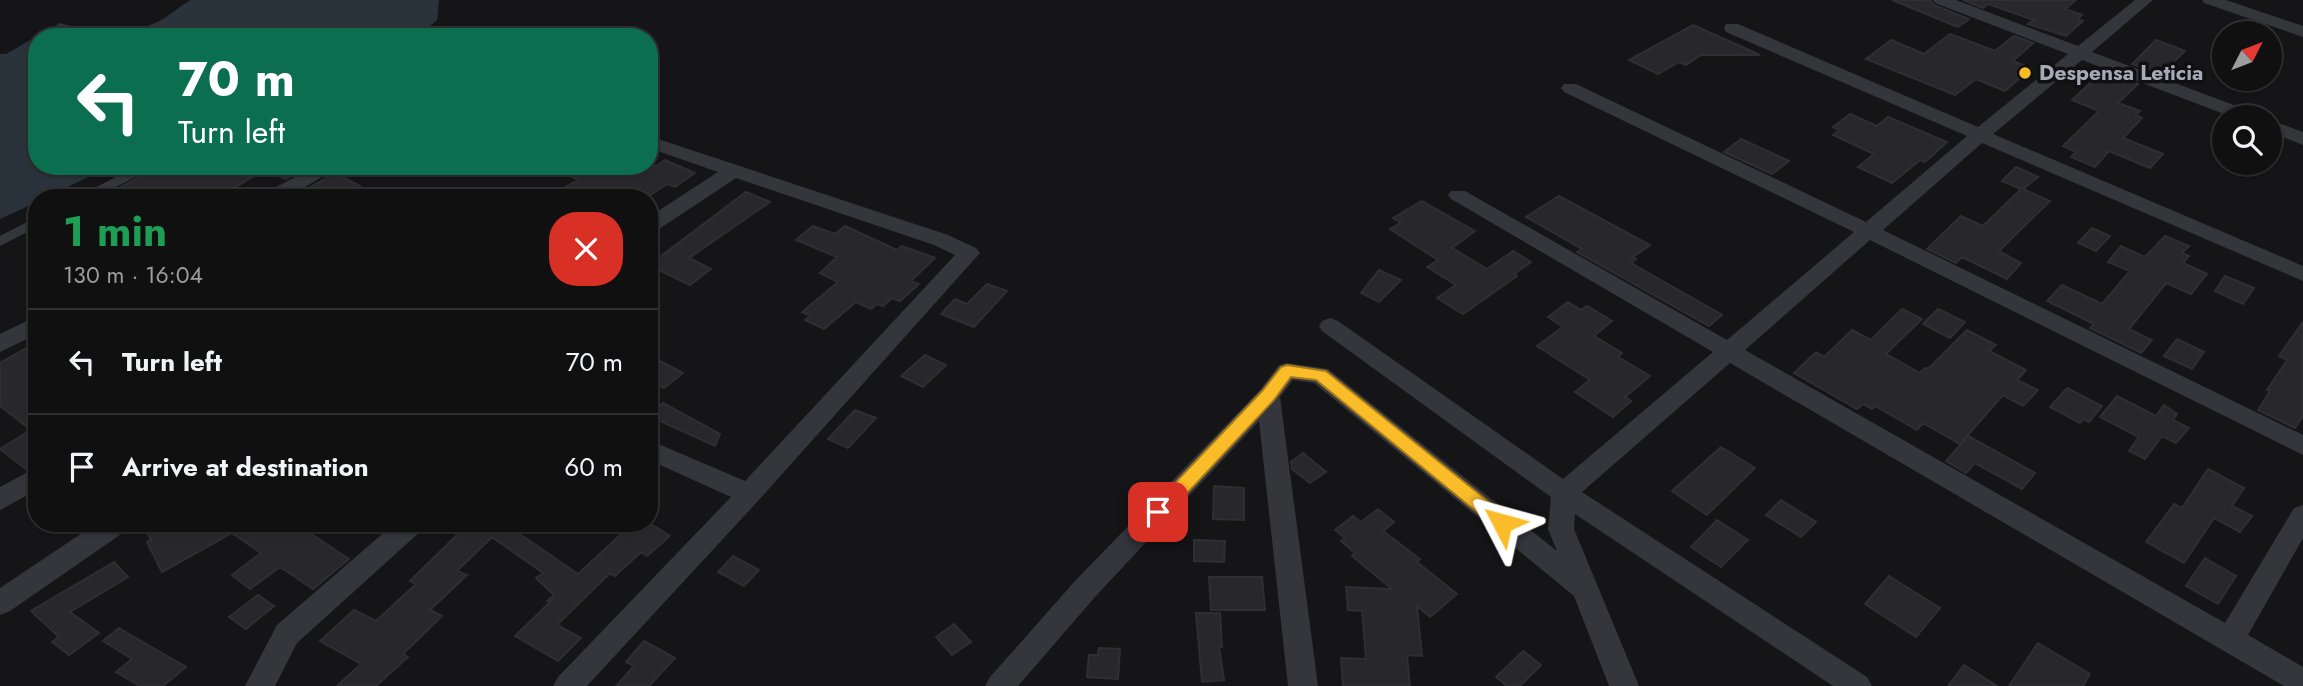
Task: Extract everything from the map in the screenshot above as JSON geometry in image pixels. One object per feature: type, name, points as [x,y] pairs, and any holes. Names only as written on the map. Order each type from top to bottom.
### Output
[{"type":"street","points":[[1941,0],[2217,105]]},
{"type":"street","points":[[1624,686],[1561,529],[1564,493],[1980,135],[2145,0]]},
{"type":"street","points":[[2210,0],[2303,32]]},
{"type":"street","points":[[1732,28],[2303,274]]},
{"type":"street","points":[[1570,88],[1870,232],[2303,446]]},
{"type":"street","points":[[2282,131],[2303,139]]},
{"type":"street","points":[[568,686],[749,494],[969,253],[941,240],[658,145]]},
{"type":"street","points":[[658,220],[734,170]]},
{"type":"street","points":[[287,189],[314,175]]},
{"type":"street","points":[[1458,195],[2303,682]]},
{"type":"street","points":[[1330,326],[1564,493],[1857,686]]},
{"type":"street","points":[[0,344],[28,329]]},
{"type":"street","points":[[1000,686],[1085,589],[1268,396],[1287,371],[1320,375],[1583,588]]},
{"type":"street","points":[[1268,396],[1303,686]]},
{"type":"street","points":[[658,453],[749,494]]},
{"type":"street","points":[[0,500],[28,483]]},
{"type":"street","points":[[2230,639],[2303,515]]},
{"type":"street","points":[[0,603],[105,532]]},
{"type":"street","points":[[260,686],[287,634],[403,532]]},
{"type":"lane","points":[[102,189],[130,175]]},
{"type":"lane","points":[[0,241],[28,227]]},
{"type":"shaded area","points":[[191,0],[439,0],[437,20],[428,28],[141,28],[163,19]]},
{"type":"shaded area","points":[[60,23],[79,28],[51,28]]},
{"type":"shaded area","points":[[28,41],[28,175],[92,175],[64,189],[28,189],[28,206],[0,219],[0,54],[6,54]]},
{"type":"building","points":[[1892,0],[1930,0],[1934,5],[1969,19],[1958,27]]},
{"type":"building","points":[[1963,0],[2076,0],[2065,9],[2082,15],[2078,19],[2083,21],[2066,36],[2028,24],[2034,20],[1988,4],[1983,8]]},
{"type":"building","points":[[1693,25],[1760,55],[1701,55],[1686,65],[1679,62],[1658,74],[1629,60]]},
{"type":"building","points":[[1950,34],[1995,51],[2014,36],[2033,43],[2013,61],[2031,68],[2005,91],[1976,79],[1955,95],[1866,59],[1891,40],[1924,54]]},
{"type":"building","points":[[2156,40],[2185,51],[2162,74],[2132,64]]},
{"type":"building","points":[[2098,76],[2114,82],[2119,77],[2138,84],[2118,103],[2140,111],[2136,115],[2142,118],[2123,138],[2163,154],[2150,168],[2109,151],[2095,167],[2071,157],[2076,152],[2063,146],[2099,111],[2072,100]]},
{"type":"building","points":[[1850,114],[1877,126],[1888,117],[1947,142],[1925,162],[1920,160],[1892,183],[1858,167],[1874,154],[1833,135],[1839,130],[1833,127]]},
{"type":"building","points":[[1741,139],[1789,161],[1772,174],[1724,152]]},
{"type":"building","points":[[665,160],[695,173],[675,187],[667,184],[658,190],[562,189],[578,180],[572,177],[575,175],[658,175],[658,165]]},
{"type":"building","points":[[2016,167],[2038,177],[2023,189],[2050,201],[1999,251],[2021,263],[2007,279],[1962,257],[1956,263],[1927,249],[1961,216],[1983,226],[2021,189],[2002,181]]},
{"type":"building","points":[[143,175],[256,175],[232,189],[118,189]]},
{"type":"building","points":[[276,175],[293,175],[286,179]]},
{"type":"building","points":[[332,175],[339,175],[360,186],[354,189],[307,189]]},
{"type":"building","points":[[746,192],[770,202],[689,258],[711,269],[690,285],[658,269],[658,258]]},
{"type":"building","points":[[1559,196],[1650,245],[1633,257],[1636,259],[1631,263],[1722,315],[1709,326],[1577,252],[1582,249],[1526,217]]},
{"type":"building","points":[[1422,201],[1475,231],[1452,248],[1487,269],[1513,251],[1531,262],[1514,274],[1517,276],[1463,314],[1437,298],[1456,285],[1427,267],[1438,260],[1390,229],[1401,223],[1393,218]]},
{"type":"building","points":[[813,226],[835,234],[845,226],[897,250],[902,246],[935,258],[911,281],[919,284],[900,301],[892,298],[883,306],[877,304],[871,309],[856,302],[824,329],[805,320],[810,316],[802,312],[838,282],[820,273],[837,257],[796,240]]},
{"type":"building","points":[[2092,228],[2110,236],[2096,251],[2078,243]]},
{"type":"building","points":[[2165,236],[2189,246],[2182,253],[2189,256],[2183,263],[2207,274],[2191,294],[2166,283],[2129,329],[2152,340],[2141,353],[2090,328],[2094,324],[2047,301],[2062,285],[2102,304],[2130,271],[2108,262],[2121,246],[2145,257]]},
{"type":"building","points":[[1379,270],[1401,280],[1379,302],[1361,293]]},
{"type":"building","points":[[2225,276],[2254,288],[2243,304],[2215,291]]},
{"type":"building","points":[[987,284],[1007,291],[974,327],[941,314],[955,299],[967,304]]},
{"type":"building","points":[[1568,302],[1581,310],[1587,306],[1612,321],[1594,336],[1622,353],[1618,357],[1650,376],[1625,397],[1631,401],[1613,417],[1575,392],[1590,380],[1537,346],[1563,327],[1548,317]]},
{"type":"building","points":[[1902,309],[1922,319],[1886,354],[1920,373],[1925,368],[1928,369],[1967,330],[1996,345],[1989,351],[2026,370],[2017,380],[2038,390],[2023,406],[2003,395],[1960,444],[1923,423],[1917,430],[1875,406],[1872,409],[1863,404],[1857,409],[1794,373],[1816,352],[1824,357],[1852,330],[1871,340]]},
{"type":"building","points":[[1938,309],[1965,322],[1950,338],[1923,324]]},
{"type":"building","points":[[2303,322],[2303,416],[2295,428],[2258,410],[2270,391],[2267,390],[2287,360],[2279,356]]},
{"type":"building","points":[[2177,339],[2204,352],[2192,369],[2164,356]]},
{"type":"building","points":[[28,347],[28,428],[0,406],[0,363]]},
{"type":"building","points":[[925,355],[946,365],[923,387],[901,376]]},
{"type":"building","points":[[660,361],[683,373],[664,388],[658,385]]},
{"type":"building","points":[[2067,388],[2102,406],[2089,422],[2083,419],[2080,423],[2050,407]]},
{"type":"building","points":[[2117,396],[2156,416],[2164,405],[2177,414],[2173,420],[2189,428],[2176,443],[2162,436],[2145,459],[2129,451],[2139,437],[2100,417]]},
{"type":"building","points":[[663,403],[720,434],[715,446],[658,420],[658,408]]},
{"type":"building","points":[[855,410],[876,418],[848,448],[828,439]]},
{"type":"building","points":[[28,432],[28,468],[26,469],[0,449]]},
{"type":"building","points":[[1968,436],[2035,473],[2022,489],[1975,463],[1966,473],[1946,461]]},
{"type":"building","points":[[1721,447],[1755,468],[1707,515],[1672,491]]},
{"type":"building","points":[[1303,453],[1326,472],[1310,483],[1292,469],[1291,462]]},
{"type":"building","points":[[2208,469],[2244,488],[2232,506],[2252,516],[2240,532],[2214,518],[2184,563],[2146,542],[2174,504],[2182,508]]},
{"type":"building","points":[[1214,486],[1244,488],[1244,520],[1213,519]]},
{"type":"building","points":[[1781,500],[1816,522],[1801,537],[1766,515]]},
{"type":"building","points":[[1378,509],[1394,522],[1383,531],[1420,559],[1417,562],[1457,594],[1430,617],[1417,606],[1422,656],[1407,655],[1410,686],[1343,686],[1341,658],[1366,659],[1362,611],[1348,610],[1346,587],[1392,589],[1352,556],[1355,553],[1341,541],[1345,538],[1335,530],[1353,516],[1361,522]]},
{"type":"building","points":[[1717,520],[1748,540],[1721,567],[1691,547]]},
{"type":"building","points":[[658,529],[670,536],[647,556],[641,552],[615,576],[610,573],[557,625],[581,638],[558,661],[515,636],[554,595],[536,578],[543,573],[492,537],[457,571],[467,575],[430,610],[442,616],[403,654],[408,657],[376,686],[337,686],[361,664],[320,641],[354,610],[376,621],[416,584],[410,581],[460,532],[517,532],[578,574],[623,532],[658,532]]},
{"type":"building","points":[[147,532],[308,532],[349,559],[313,589],[280,567],[250,589],[232,575],[261,553],[232,533],[162,572],[147,542],[151,540]]},
{"type":"building","points":[[1194,540],[1225,541],[1224,562],[1194,561]]},
{"type":"building","points":[[733,556],[759,570],[744,586],[718,572]]},
{"type":"building","points":[[2205,558],[2236,576],[2218,604],[2186,586]]},
{"type":"building","points":[[114,562],[128,577],[70,612],[99,633],[69,655],[52,642],[59,637],[31,611]]},
{"type":"building","points":[[1889,576],[1940,608],[1916,637],[1865,604]]},
{"type":"building","points":[[1209,577],[1262,577],[1265,610],[1211,610]]},
{"type":"building","points":[[258,595],[274,606],[246,629],[229,617]]},
{"type":"building","points":[[1196,613],[1220,613],[1222,647],[1219,647],[1224,680],[1202,682]]},
{"type":"building","points":[[954,624],[971,642],[952,655],[936,637]]},
{"type":"building","points":[[119,628],[186,667],[163,686],[140,686],[116,672],[132,659],[103,641]]},
{"type":"building","points":[[644,641],[675,658],[649,686],[616,686],[634,666],[626,662]]},
{"type":"building","points":[[2038,643],[2090,674],[2083,686],[2009,686]]},
{"type":"building","points":[[1099,648],[1120,649],[1118,679],[1087,677],[1089,655],[1098,655]]},
{"type":"building","points":[[1523,651],[1541,665],[1520,686],[1507,686],[1496,677]]},
{"type":"building","points":[[1964,665],[1997,686],[1948,686]]},
{"type":"place","name":"Despensa Leticia","points":[[2025,73]]},
{"type":"route","points":[[1158,512],[1268,396],[1287,371],[1320,375],[1502,523]]}]
